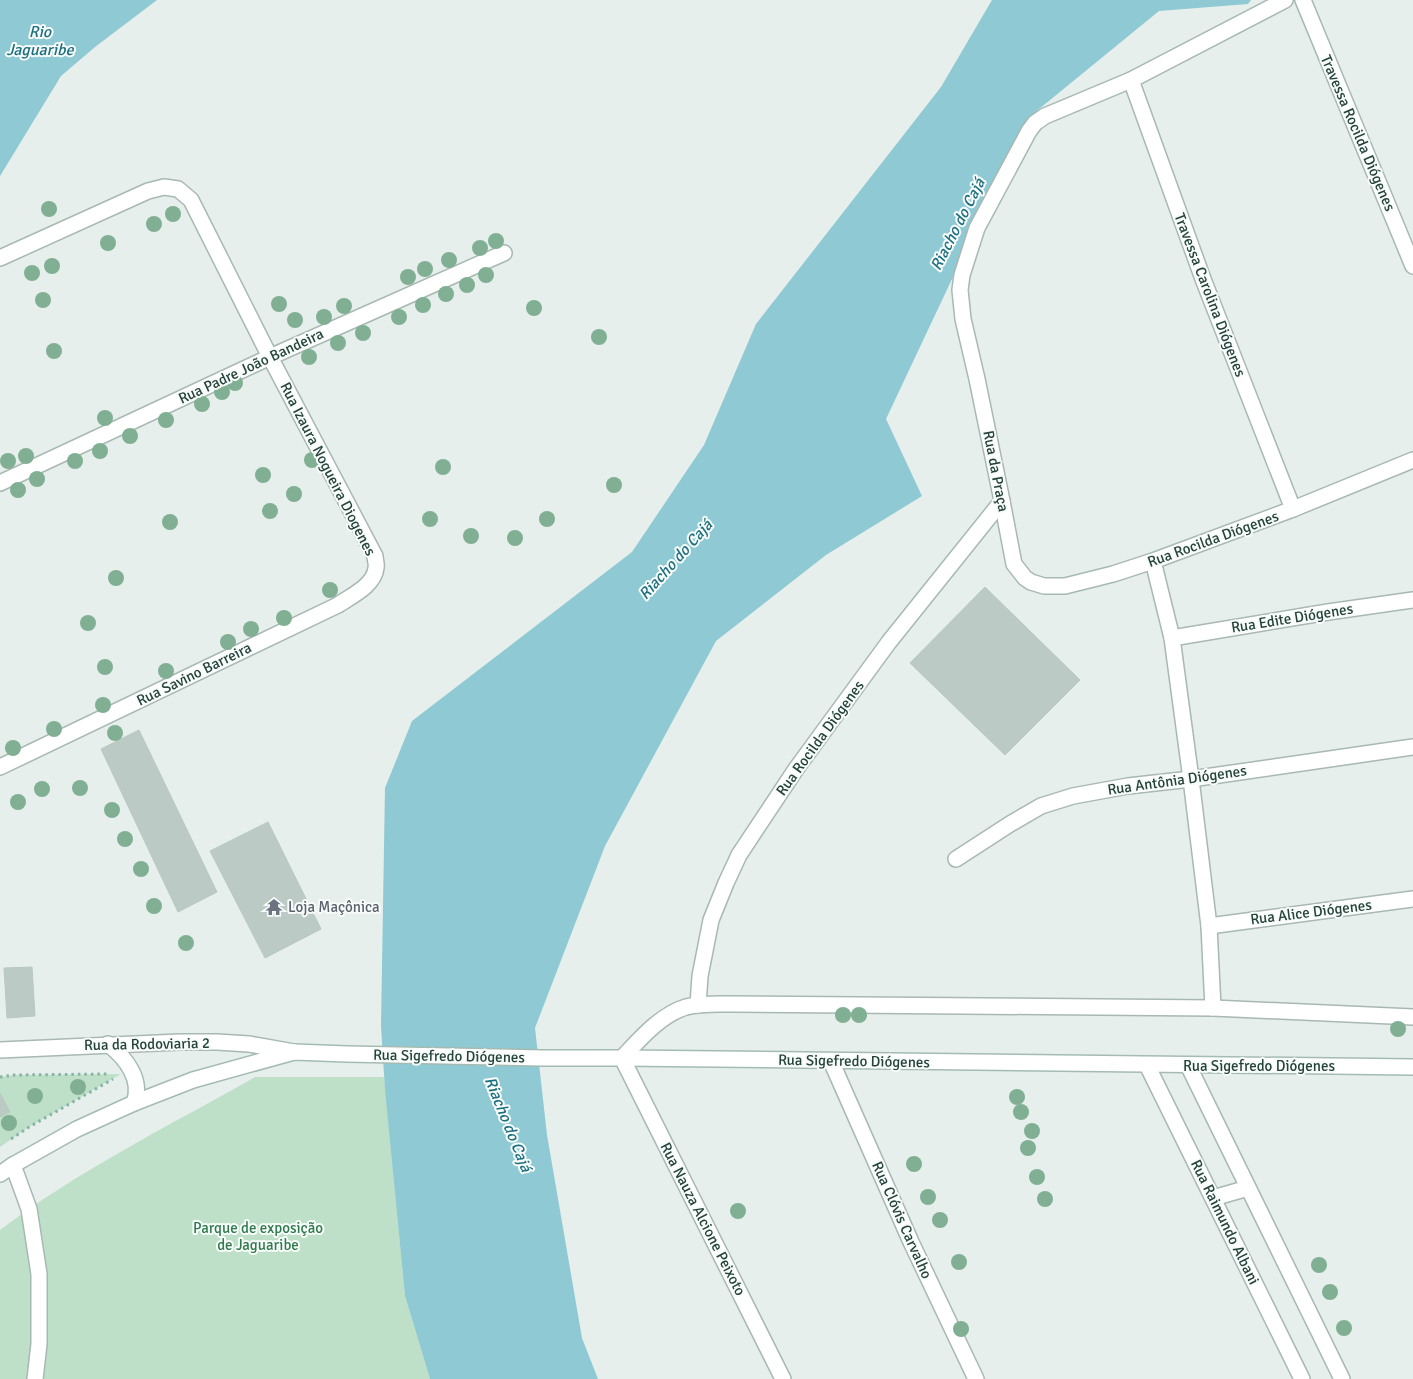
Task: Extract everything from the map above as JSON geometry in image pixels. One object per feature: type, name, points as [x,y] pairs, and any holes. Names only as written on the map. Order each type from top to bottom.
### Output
[{"type":"street","name":"Rua da Praça","points":[[1014,564],[963,319],[960,290],[964,266],[978,228],[1006,172],[1035,123],[1045,116],[1131,80],[1285,0]]},
{"type":"street","name":"Travessa Rocilda Diógenes","points":[[1303,0],[1413,266]]},
{"type":"street","name":"Travessa Carolina Diógenes","points":[[1131,80],[1203,279],[1294,509]]},
{"type":"street","name":"Rua Izaura Nogueira Diogenes","points":[[0,258],[148,191],[164,187],[178,189],[191,200],[270,357],[375,556],[377,567]]},
{"type":"street","name":"Rua Padre João Bandeira","points":[[0,483],[270,357],[504,253]]},
{"type":"street","name":"Rua Rocilda Diógenes","points":[[1014,564],[1020,573],[1032,582],[1044,586],[1065,586],[1113,574],[1154,562],[1294,509],[1413,460]]},
{"type":"street","name":"Rua Rocilda Diógenes","points":[[698,1005],[700,976],[711,920],[739,855],[796,769],[889,642],[1002,501]]},
{"type":"street","points":[[1154,562],[1172,638],[1191,779],[1209,926],[1213,1008]]},
{"type":"street","name":"Rua Savino Barreira","points":[[0,767],[338,604],[358,592],[368,583],[374,576],[377,567]]},
{"type":"street","name":"Rua Edite Diógenes","points":[[1172,638],[1413,600]]},
{"type":"street","name":"Rua Antônia Diógenes","points":[[956,859],[1041,806],[1082,794],[1413,747]]},
{"type":"street","name":"Rua Alice Diógenes","points":[[1209,926],[1413,899]]},
{"type":"street","points":[[622,1058],[642,1036],[665,1017],[685,1007],[698,1005],[1213,1008],[1413,1017]]},
{"type":"street","name":"Rua da Rodoviaria 2","points":[[0,1050],[108,1044],[217,1042],[249,1044],[294,1052]]},
{"type":"street","points":[[108,1044],[119,1053],[133,1073],[137,1096],[134,1103]]},
{"type":"street","points":[[0,1174],[77,1129],[134,1103],[193,1080],[294,1052]]},
{"type":"street","name":"Rua Sigefredo Diógenes","points":[[294,1052],[542,1058],[1413,1067]]},
{"type":"street","name":"Rua Nauza Alcione Peixoto","points":[[622,1058],[783,1379]]},
{"type":"street","name":"Rua Clóvis Carvalho","points":[[831,1061],[976,1379]]},
{"type":"street","name":"Rua Raimundo Albani","points":[[1148,1065],[1302,1379]]},
{"type":"street","points":[[1188,1065],[1342,1379]]},
{"type":"street","points":[[13,1165],[29,1209],[39,1274],[39,1344],[35,1379]]},
{"type":"street","points":[[1213,1198],[1248,1188]]},
{"type":"path","points":[[0,1076],[111,1074]]},
{"type":"path","points":[[7,1142],[29,1127],[121,1074]]},
{"type":"green space","points":[[121,1074],[29,1127],[0,1147],[0,1077],[14,1075]]},
{"type":"green space","name":"Parque de exposição de Jaguaribe","points":[[255,1077],[384,1077],[405,1296],[430,1379],[0,1379],[0,1230],[30,1208],[93,1168]]},
{"type":"water","name":"Rio Jaguaribe","points":[[0,0],[157,0],[95,47],[61,76],[0,176]]},
{"type":"water","name":"Riacho do Cajá","points":[[992,0],[1251,0],[1248,4],[1159,11],[1039,109],[1020,131],[975,220],[952,279],[886,419],[922,496],[826,555],[716,641],[605,846],[535,1028],[547,1135],[582,1338],[598,1379],[430,1379],[405,1296],[385,1090],[381,1026],[385,788],[412,721],[632,552],[704,445],[756,324],[941,87]]},
{"type":"building","points":[[985,587],[1080,680],[1005,755],[910,663]]},
{"type":"building","points":[[139,730],[217,892],[178,912],[101,749]]},
{"type":"building","name":"Loja Maçônica","points":[[268,822],[321,929],[265,958],[210,851]]},
{"type":"building","points":[[32,967],[35,1016],[7,1018],[4,968]]},
{"type":"building","points":[[0,1093],[10,1112],[0,1117]]},
{"type":"place","name":"Loja Maçônica","points":[[274,907]]}]
